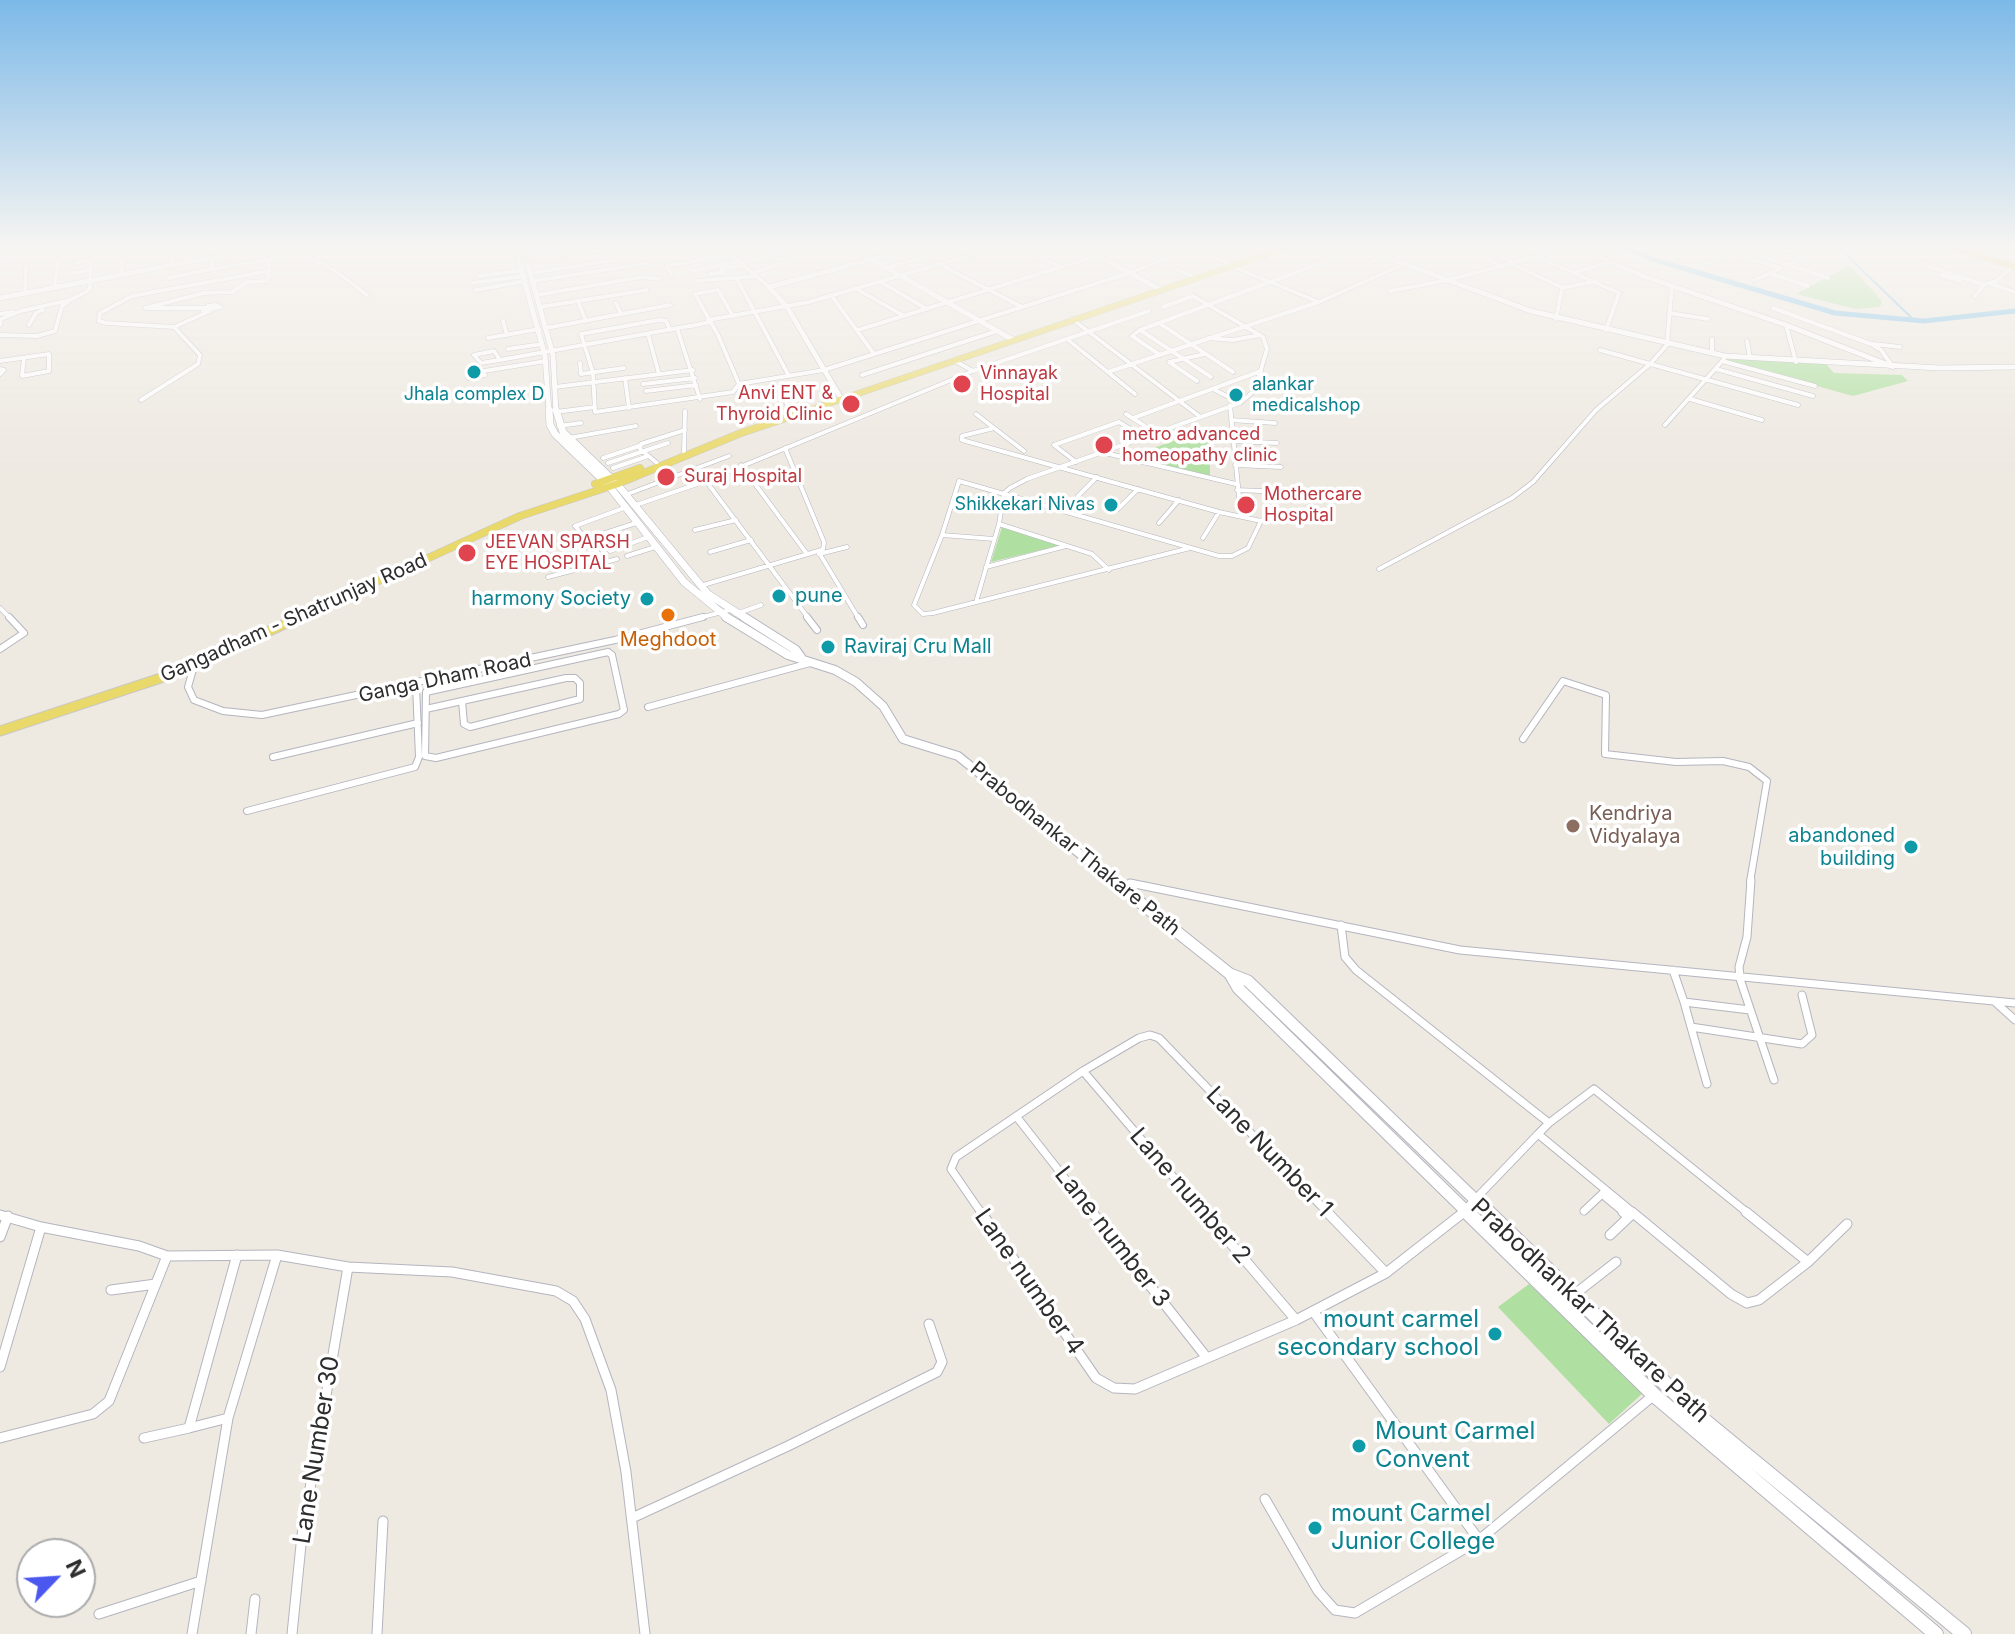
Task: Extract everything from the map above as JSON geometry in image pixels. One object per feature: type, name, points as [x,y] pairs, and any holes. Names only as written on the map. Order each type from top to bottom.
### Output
[{"type":"main road","name":"Prabodhankar Thakare Path","points":[[541,323],[555,387],[559,426],[700,586],[733,612],[796,650],[801,657]]},
{"type":"main road","name":"Prabodhankar Thakare Path","points":[[542,323],[542,344],[548,351]]},
{"type":"main road","points":[[610,482],[684,452],[1061,323]]},
{"type":"main road","points":[[1575,323],[1724,358],[1893,367],[2015,367]]},
{"type":"main road","points":[[610,482],[792,414],[1013,340]]},
{"type":"main road","name":"Prabodhankar Thakare Path","points":[[548,351],[550,425],[555,434],[625,495],[636,523],[684,582],[721,614],[788,655],[801,657],[856,682],[883,706],[903,739],[958,756],[1230,974],[1238,988],[1469,1206],[1654,1395],[1936,1634]]},
{"type":"main road","name":"Gangadham - Shatrunjay Road","points":[[0,728],[194,663],[475,533],[610,482]]},
{"type":"main road","name":"Prabodhankar Thakare Path","points":[[1469,1206],[1573,1296],[1700,1417],[1964,1634]]},
{"type":"street","points":[[0,335],[37,336],[55,331],[57,323]]},
{"type":"street","points":[[127,323],[174,327],[182,323]]},
{"type":"street","points":[[504,323],[507,335]]},
{"type":"street","points":[[488,338],[572,323]]},
{"type":"street","points":[[640,323],[584,333],[580,337],[593,373],[595,412],[733,392],[739,384],[824,370],[973,323]]},
{"type":"street","points":[[667,323],[670,330]]},
{"type":"street","points":[[500,360],[492,351],[474,355],[481,363],[500,360],[548,351],[648,334],[700,323]]},
{"type":"street","points":[[710,323],[739,384]]},
{"type":"street","points":[[761,323],[789,376]]},
{"type":"street","points":[[797,323],[841,399]]},
{"type":"street","points":[[853,323],[874,354]]},
{"type":"street","points":[[858,330],[880,323]]},
{"type":"street","points":[[984,323],[1013,340]]},
{"type":"street","points":[[1079,323],[1200,416]]},
{"type":"street","points":[[606,562],[575,526],[706,481],[973,371],[1113,323]]},
{"type":"street","points":[[1158,323],[1132,336],[1160,355]]},
{"type":"street","points":[[1159,323],[1233,372]]},
{"type":"street","points":[[1606,330],[1608,323]]},
{"type":"street","points":[[1379,569],[1512,498],[1533,482],[1596,410],[1650,364],[1667,345],[1668,323]]},
{"type":"street","points":[[1781,323],[1893,367]]},
{"type":"street","points":[[1815,323],[1871,344],[1881,350],[1893,367]]},
{"type":"street","points":[[976,602],[999,524],[1004,493],[1027,479],[1240,403],[1255,390],[1267,349],[1260,335],[1244,324],[1108,372]]},
{"type":"street","points":[[1786,325],[1796,362]]},
{"type":"street","points":[[141,400],[198,364],[200,355],[174,327]]},
{"type":"street","points":[[677,328],[700,399]]},
{"type":"street","points":[[1140,330],[1211,377]]},
{"type":"street","points":[[862,375],[997,331]]},
{"type":"street","points":[[648,334],[659,374]]},
{"type":"street","points":[[1207,337],[1233,340],[1260,335]]},
{"type":"street","points":[[1067,339],[1135,394]]},
{"type":"street","points":[[1712,339],[1712,353]]},
{"type":"street","points":[[1747,341],[1750,358]]},
{"type":"street","points":[[508,349],[542,344]]},
{"type":"street","points":[[1871,344],[1900,347]]},
{"type":"street","points":[[1600,350],[1798,405]]},
{"type":"street","points":[[0,361],[49,354],[49,371],[22,376],[24,358]]},
{"type":"street","points":[[1197,381],[1169,362],[1205,354]]},
{"type":"street","points":[[1665,425],[1708,380],[1724,358],[1815,386]]},
{"type":"street","points":[[468,378],[546,361]]},
{"type":"street","points":[[681,361],[683,371]]},
{"type":"street","points":[[955,361],[973,371]]},
{"type":"street","points":[[580,363],[581,374],[624,368]]},
{"type":"street","points":[[1716,369],[1813,396]]},
{"type":"street","points":[[555,387],[693,370]]},
{"type":"street","points":[[1133,418],[1261,371]]},
{"type":"street","points":[[625,378],[629,408]]},
{"type":"street","points":[[643,384],[695,378]]},
{"type":"street","points":[[646,391],[696,385]]},
{"type":"street","points":[[778,387],[792,414]]},
{"type":"street","points":[[1213,389],[1240,403]]},
{"type":"street","points":[[1690,399],[1762,420]]},
{"type":"street","points":[[1230,405],[1241,516]]},
{"type":"street","points":[[556,412],[595,407]]},
{"type":"street","points":[[684,452],[685,411]]},
{"type":"street","points":[[976,414],[1024,451]]},
{"type":"street","points":[[1126,414],[1156,433]]},
{"type":"street","points":[[1231,420],[1275,423]]},
{"type":"street","points":[[1076,462],[1054,445],[1119,422],[1144,437]]},
{"type":"street","points":[[559,426],[581,423]]},
{"type":"street","points":[[569,438],[636,426]]},
{"type":"street","points":[[994,428],[962,436],[962,440],[1261,521]]},
{"type":"street","points":[[613,468],[685,430]]},
{"type":"street","points":[[1233,441],[1277,443]]},
{"type":"street","points":[[608,463],[668,443]]},
{"type":"street","points":[[625,495],[729,456],[714,443]]},
{"type":"street","points":[[785,448],[824,542],[819,552]]},
{"type":"street","points":[[603,458],[643,451]]},
{"type":"street","points":[[643,451],[657,463]]},
{"type":"street","points":[[1105,453],[1237,487],[1284,492]]},
{"type":"street","points":[[741,465],[807,554]]},
{"type":"street","points":[[1235,465],[1281,467]]},
{"type":"street","points":[[1078,496],[1097,477]]},
{"type":"street","points":[[706,481],[817,630]]},
{"type":"street","points":[[1190,548],[923,614],[914,605],[942,535],[959,481],[1219,556],[1238,554],[1248,548],[1261,521],[1268,516],[1286,516]]},
{"type":"street","points":[[1118,509],[1138,489]]},
{"type":"street","points":[[1159,523],[1179,500]]},
{"type":"street","points":[[1203,538],[1219,512]]},
{"type":"street","points":[[695,530],[736,520]]},
{"type":"street","points":[[587,539],[636,523]]},
{"type":"street","points":[[999,524],[1092,554],[1109,570]]},
{"type":"street","points":[[942,535],[994,539]]},
{"type":"street","points":[[610,551],[648,537]]},
{"type":"street","points":[[710,552],[751,540]]},
{"type":"street","points":[[986,567],[1070,545]]},
{"type":"street","points":[[627,556],[655,547]]},
{"type":"street","points":[[700,586],[807,554],[847,547]]},
{"type":"street","points":[[819,552],[863,625]]},
{"type":"street","points":[[548,577],[617,559]]},
{"type":"street","name":"Ganga Dham Road","points":[[194,663],[188,687],[194,700],[223,711],[244,714],[284,712],[416,685],[761,605]]},
{"type":"street","points":[[0,608],[24,633],[0,649]]},
{"type":"street","points":[[608,652],[612,655],[624,710],[619,714],[436,758],[425,756],[426,692],[529,669],[608,652]]},
{"type":"street","points":[[527,660],[529,669]]},
{"type":"street","points":[[648,707],[813,662]]},
{"type":"street","points":[[426,709],[462,701],[566,678],[575,678],[580,683],[582,693],[580,699],[572,702],[470,727],[464,724],[462,701]]},
{"type":"street","points":[[1523,739],[1563,681],[1606,695],[1605,754],[1676,762],[1739,763],[1767,781],[1739,976],[1774,1080]]},
{"type":"street","points":[[247,811],[415,767],[419,757],[416,685]]},
{"type":"street","points":[[273,757],[418,723]]},
{"type":"street","points":[[1124,888],[1130,883],[1341,925],[1417,944],[1460,950],[2015,1003]]},
{"type":"street","points":[[1341,925],[1345,957],[1356,970],[1549,1123]]},
{"type":"street","points":[[1673,970],[1707,1084]]},
{"type":"street","points":[[1691,1027],[1802,1044],[1809,1041],[1812,1035],[1802,995]]},
{"type":"street","points":[[1992,999],[2015,1020]]},
{"type":"street","points":[[1684,1002],[1750,1010]]},
{"type":"street","name":"Lane Number 1","points":[[1083,1071],[1139,1038],[1150,1035],[1159,1038],[1386,1273]]},
{"type":"street","points":[[1016,1116],[1083,1071]]},
{"type":"street","name":"Lane number 2","points":[[1083,1071],[1296,1320]]},
{"type":"street","points":[[1207,1358],[1296,1320],[1386,1273],[1469,1206],[1549,1123],[1594,1089],[1808,1262]]},
{"type":"street","name":"Lane number 4","points":[[1016,1116],[956,1157],[951,1169],[1096,1378],[1114,1388],[1135,1389],[1207,1358]]},
{"type":"street","name":"Lane number 3","points":[[1016,1116],[1207,1358]]},
{"type":"street","points":[[1538,1134],[1631,1215],[1731,1294],[1747,1303],[1759,1300],[1808,1262],[1847,1224]]},
{"type":"street","points":[[1584,1211],[1604,1192]]},
{"type":"street","points":[[1610,1235],[1631,1215]]},
{"type":"street","points":[[0,1237],[4,1216],[41,1227],[139,1246],[167,1256],[277,1255],[348,1267],[452,1272],[556,1291],[573,1301],[585,1319],[611,1390],[632,1518],[645,1634]]},
{"type":"street","points":[[0,1367],[41,1227]]},
{"type":"street","points":[[189,1428],[237,1255]]},
{"type":"street","points":[[192,1634],[228,1418],[277,1255]]},
{"type":"street","points":[[0,1438],[93,1414],[109,1401],[167,1256]]},
{"type":"street","points":[[1573,1296],[1616,1262]]},
{"type":"street","name":"Lane Number 30","points":[[292,1634],[302,1535],[348,1267]]},
{"type":"street","points":[[111,1290],[156,1284]]},
{"type":"street","points":[[1313,1311],[1479,1540]]},
{"type":"street","points":[[632,1518],[788,1446],[937,1372],[942,1362],[929,1324]]},
{"type":"street","points":[[1265,1499],[1318,1591],[1335,1610],[1355,1613],[1479,1540],[1654,1395]]},
{"type":"street","points":[[144,1438],[228,1418]]},
{"type":"street","points":[[377,1634],[383,1521]]},
{"type":"street","points":[[99,1614],[201,1581]]},
{"type":"street","points":[[251,1634],[255,1599]]},
{"type":"green space","points":[[1725,356],[1826,364],[1834,373],[1902,375],[1908,381],[1853,396],[1723,360]]},
{"type":"green space","points":[[1210,428],[1210,478],[1131,456]]},
{"type":"green space","points":[[1002,527],[1062,545],[991,562]]},
{"type":"green space","points":[[1529,1284],[1644,1392],[1609,1424],[1498,1307]]},
{"type":"place","name":"Jhala complex D","points":[[474,372]]},
{"type":"place","name":"Vinnayak Hospital","points":[[962,384]]},
{"type":"place","name":"alankar medicalshop","points":[[1236,395]]},
{"type":"place","name":"Anvi ENT & Thyroid Clinic","points":[[851,404]]},
{"type":"place","name":"metro advanced homeopathy clinic","points":[[1104,445]]},
{"type":"place","name":"Suraj Hospital","points":[[666,477]]},
{"type":"place","name":"Shikkekari Nivas","points":[[1111,505]]},
{"type":"place","name":"Mothercare Hospital","points":[[1246,505]]},
{"type":"place","name":"JEEVAN SPARSH EYE HOSPITAL","points":[[467,553]]},
{"type":"place","name":"pune","points":[[779,596]]},
{"type":"place","name":"harmony Society","points":[[647,599]]},
{"type":"place","name":"Meghdoot","points":[[668,615]]},
{"type":"place","name":"Raviraj Cru Mall","points":[[828,647]]},
{"type":"place","name":"Kendriya Vidyalaya","points":[[1573,826]]},
{"type":"place","name":"abandoned building","points":[[1911,847]]},
{"type":"place","name":"mount carmel secondary school","points":[[1495,1334]]},
{"type":"place","name":"Mount Carmel Convent","points":[[1359,1446]]},
{"type":"place","name":"mount Carmel Junior College","points":[[1315,1528]]}]
